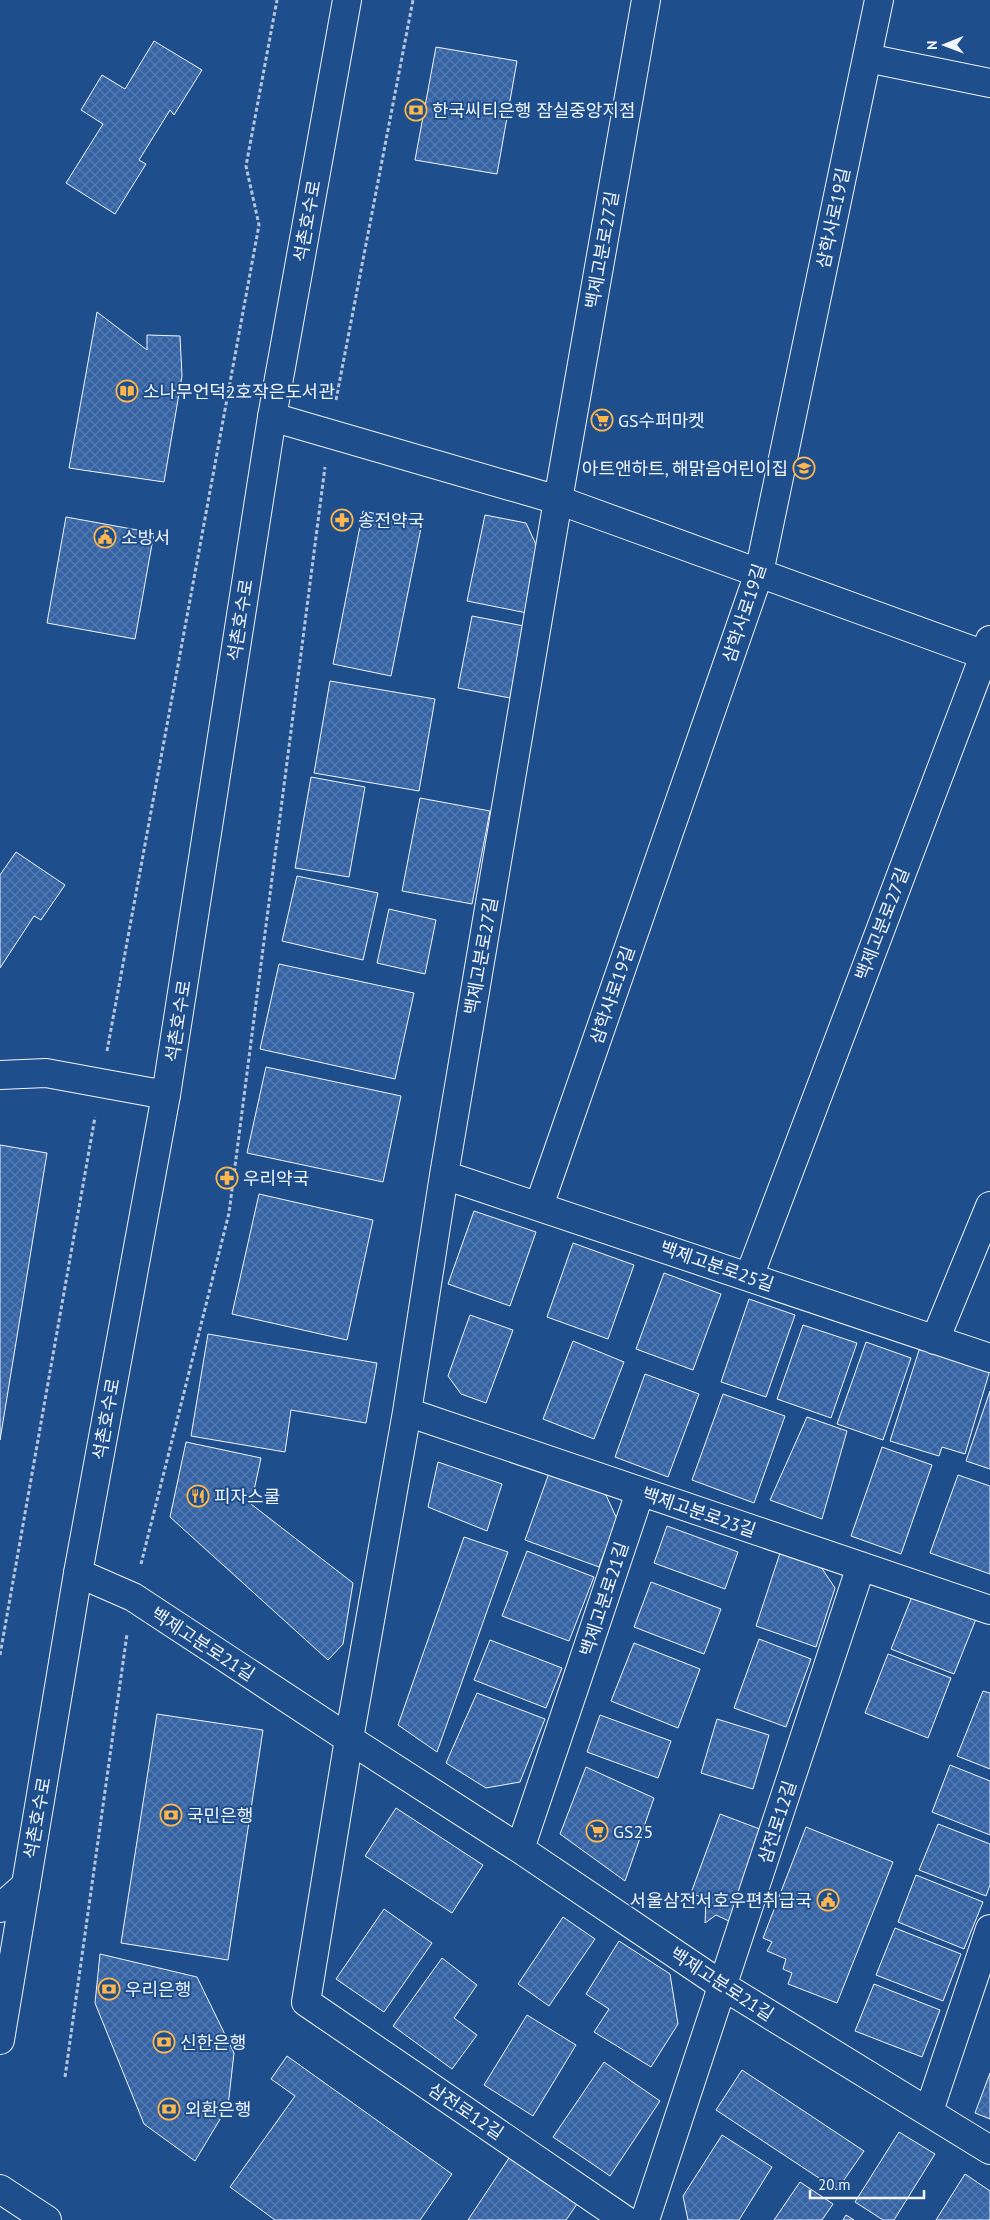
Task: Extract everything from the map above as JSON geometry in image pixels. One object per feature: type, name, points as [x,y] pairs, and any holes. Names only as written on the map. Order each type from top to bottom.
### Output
[{"type":"street","name":"석촌호수로","points":[[0,2040],[78,1573],[166,1096],[272,417],[347,0]]},
{"type":"street","name":"백제고분로27길","points":[[408,1412],[444,1175],[558,500],[646,0]]},
{"type":"street","name":"삼학사로19길","points":[[539,1206],[759,573],[879,0]]},
{"type":"street","points":[[867,58],[990,83]]},
{"type":"street","name":"백제고분로27길","points":[[272,417],[558,500],[759,573],[988,650],[749,1277]]},
{"type":"street","points":[[0,1075],[46,1073],[166,1096]]},
{"type":"street","name":"백제고분로25길","points":[[444,1175],[990,1358]]},
{"type":"street","points":[[935,1340],[990,1206]]},
{"type":"street","points":[[348,1740],[408,1412]]},
{"type":"street","name":"백제고분로23길","points":[[408,1412],[990,1610]]},
{"type":"street","name":"백제고분로21길","points":[[520,1849],[640,1492]]},
{"type":"street","name":"삼전로12길","points":[[645,2220],[861,1566]]},
{"type":"street","name":"백제고분로21길","points":[[78,1573],[132,1597],[348,1740],[520,1849],[723,1986],[990,2150]]},
{"type":"street","name":"삼전로12길","points":[[348,1740],[306,2002],[625,2220]]},
{"type":"street","points":[[0,1908],[26,1885]]},
{"type":"street","points":[[929,2111],[990,1929]]},
{"type":"street","points":[[0,2189],[47,2220]]},
{"type":"path","points":[[0,1655],[101,1084],[259,225],[246,166],[277,0]]},
{"type":"path","points":[[65,2077],[132,1597],[229,1213],[330,433],[413,0]]},
{"type":"building","points":[[154,41],[202,70],[174,115],[170,110],[139,160],[146,164],[115,214],[66,183],[103,124],[81,110],[102,75],[125,89]]},
{"type":"building","points":[[436,47],[517,61],[497,174],[415,160]]},
{"type":"building","points":[[97,312],[147,350],[147,335],[180,336],[182,376],[164,482],[69,468]]},
{"type":"building","points":[[363,511],[422,523],[391,676],[333,664]]},
{"type":"building","points":[[485,515],[526,523],[539,551],[527,613],[467,601]]},
{"type":"building","points":[[66,517],[154,533],[135,639],[47,623]]},
{"type":"building","points":[[472,616],[524,626],[510,698],[458,688]]},
{"type":"building","points":[[330,681],[435,699],[419,791],[314,773]]},
{"type":"building","points":[[311,777],[365,787],[349,877],[295,868]]},
{"type":"building","points":[[420,798],[490,811],[472,904],[402,891]]},
{"type":"building","points":[[16,852],[65,885],[41,920],[34,916],[0,968],[0,875]]},
{"type":"building","points":[[297,876],[378,893],[363,960],[282,941]]},
{"type":"building","points":[[389,909],[436,920],[425,974],[377,963]]},
{"type":"building","points":[[279,964],[414,993],[395,1079],[260,1049]]},
{"type":"building","points":[[266,1067],[401,1096],[383,1182],[247,1153]]},
{"type":"building","points":[[0,1145],[47,1153],[0,1440]]},
{"type":"building","points":[[259,1194],[373,1220],[347,1340],[232,1314]]},
{"type":"building","points":[[474,1211],[536,1232],[510,1306],[448,1284]]},
{"type":"building","points":[[573,1243],[634,1265],[608,1339],[547,1317]]},
{"type":"building","points":[[664,1273],[721,1294],[693,1370],[636,1349]]},
{"type":"building","points":[[749,1299],[795,1315],[766,1397],[721,1382]]},
{"type":"building","points":[[470,1315],[513,1330],[486,1403],[461,1394],[448,1376]]},
{"type":"building","points":[[803,1325],[857,1343],[831,1418],[777,1399]]},
{"type":"building","points":[[208,1334],[377,1363],[366,1423],[291,1410],[285,1452],[191,1436]]},
{"type":"building","points":[[573,1341],[624,1362],[594,1439],[543,1419]]},
{"type":"building","points":[[866,1342],[911,1358],[883,1440],[837,1424]]},
{"type":"building","points":[[921,1344],[990,1370],[965,1454],[942,1447],[939,1456],[890,1441]]},
{"type":"building","points":[[645,1374],[699,1394],[668,1477],[615,1457]]},
{"type":"building","points":[[990,1391],[990,1469],[966,1461]]},
{"type":"building","points":[[723,1394],[785,1416],[754,1503],[692,1480]]},
{"type":"building","points":[[807,1417],[847,1431],[822,1519],[770,1500]]},
{"type":"building","points":[[186,1442],[261,1458],[251,1504],[353,1583],[343,1644],[328,1660],[170,1517]]},
{"type":"building","points":[[882,1447],[932,1465],[901,1554],[851,1536]]},
{"type":"building","points":[[438,1462],[502,1484],[487,1531],[428,1507]]},
{"type":"building","points":[[549,1473],[605,1493],[617,1519],[599,1567],[525,1540]]},
{"type":"building","points":[[958,1475],[990,1486],[990,1574],[930,1553]]},
{"type":"building","points":[[667,1526],[738,1552],[725,1589],[654,1563]]},
{"type":"building","points":[[464,1537],[508,1552],[437,1752],[398,1725]]},
{"type":"building","points":[[527,1551],[594,1577],[569,1641],[502,1616]]},
{"type":"building","points":[[780,1553],[821,1567],[835,1588],[816,1647],[756,1626]]},
{"type":"building","points":[[651,1582],[721,1609],[704,1654],[634,1627]]},
{"type":"building","points":[[915,1589],[978,1614],[954,1674],[891,1649]]},
{"type":"building","points":[[759,1639],[811,1659],[786,1727],[734,1708]]},
{"type":"building","points":[[490,1640],[562,1668],[546,1708],[474,1680]]},
{"type":"building","points":[[634,1643],[700,1669],[678,1728],[611,1701]]},
{"type":"building","points":[[888,1654],[951,1678],[928,1738],[865,1713]]},
{"type":"building","points":[[983,1691],[990,1693],[990,1769],[957,1756]]},
{"type":"building","points":[[477,1693],[545,1719],[520,1782],[486,1788],[446,1763]]},
{"type":"building","points":[[157,1714],[263,1730],[228,1960],[121,1943]]},
{"type":"building","points":[[600,1715],[671,1741],[658,1778],[587,1752]]},
{"type":"building","points":[[717,1719],[769,1735],[753,1789],[701,1773]]},
{"type":"building","points":[[950,1765],[990,1781],[990,1835],[932,1812]]},
{"type":"building","points":[[586,1767],[654,1798],[625,1881],[560,1834]]},
{"type":"building","points":[[396,1808],[483,1865],[452,1913],[365,1856]]},
{"type":"building","points":[[720,1814],[765,1831],[731,1922],[716,1915],[705,1923],[706,1899],[691,1893]]},
{"type":"building","points":[[938,1824],[990,1844],[990,1885],[986,1896],[919,1870]]},
{"type":"building","name":"서울삼전서호우편취급국","points":[[806,1827],[893,1862],[837,2003],[788,1984],[792,1973],[783,1969],[786,1959],[767,1951],[772,1942],[763,1938]]},
{"type":"building","points":[[916,1875],[983,1902],[964,1949],[898,1922]]},
{"type":"building","points":[[384,1909],[432,1943],[384,2012],[336,1979]]},
{"type":"building","points":[[563,1917],[595,1939],[549,2006],[518,1984]]},
{"type":"building","points":[[895,1928],[961,1954],[943,2001],[876,1975]]},
{"type":"building","points":[[619,1941],[670,1974],[678,2024],[651,2067],[594,2032],[609,2009],[586,1994]]},
{"type":"building","points":[[100,1954],[197,1977],[234,2053],[228,2106],[195,2161],[144,2124],[95,2003]]},
{"type":"building","points":[[442,1958],[477,1985],[454,2018],[477,2035],[452,2069],[393,2026]]},
{"type":"building","points":[[874,1984],[940,2010],[922,2057],[855,2031]]},
{"type":"building","points":[[527,2015],[576,2045],[533,2116],[484,2085]]},
{"type":"building","points":[[287,2056],[452,2174],[420,2220],[275,2220],[230,2187],[295,2096],[271,2079]]},
{"type":"building","points":[[604,2062],[660,2101],[610,2176],[553,2137]]},
{"type":"building","points":[[742,2070],[864,2151],[837,2190],[716,2110]]},
{"type":"building","points":[[990,2073],[990,2119],[975,2113]]},
{"type":"building","points":[[899,2132],[935,2154],[894,2220],[883,2220],[855,2202]]},
{"type":"building","points":[[722,2135],[772,2167],[739,2220],[688,2220],[683,2196]]},
{"type":"building","points":[[509,2158],[577,2204],[566,2220],[468,2220]]},
{"type":"building","points":[[965,2174],[990,2191],[990,2220],[936,2220]]},
{"type":"building","points":[[800,2182],[833,2204],[822,2220],[774,2220]]},
{"type":"building","points":[[846,2215],[854,2220],[843,2220]]},
{"type":"place","name":"한국씨티은행 잠실중앙지점","points":[[416,110]]},
{"type":"place","name":"소나무언덕2호작은도서관","points":[[127,391]]},
{"type":"place","name":"GS수퍼마켓","points":[[602,420]]},
{"type":"place","name":"아트앤하트, 해맑음어린이집","points":[[804,468]]},
{"type":"place","name":"송전약국","points":[[342,520]]},
{"type":"place","name":"소방서","points":[[105,537]]},
{"type":"place","name":"우리약국","points":[[227,1178]]},
{"type":"place","name":"피자스쿨","points":[[198,1496]]},
{"type":"place","name":"국민은행","points":[[171,1815]]},
{"type":"place","name":"GS25","points":[[597,1831]]},
{"type":"place","name":"서울삼전서호우편취급국","points":[[828,1900]]},
{"type":"place","name":"우리은행","points":[[109,1989]]},
{"type":"place","name":"신한은행","points":[[164,2042]]},
{"type":"place","name":"외환은행","points":[[169,2109]]}]
